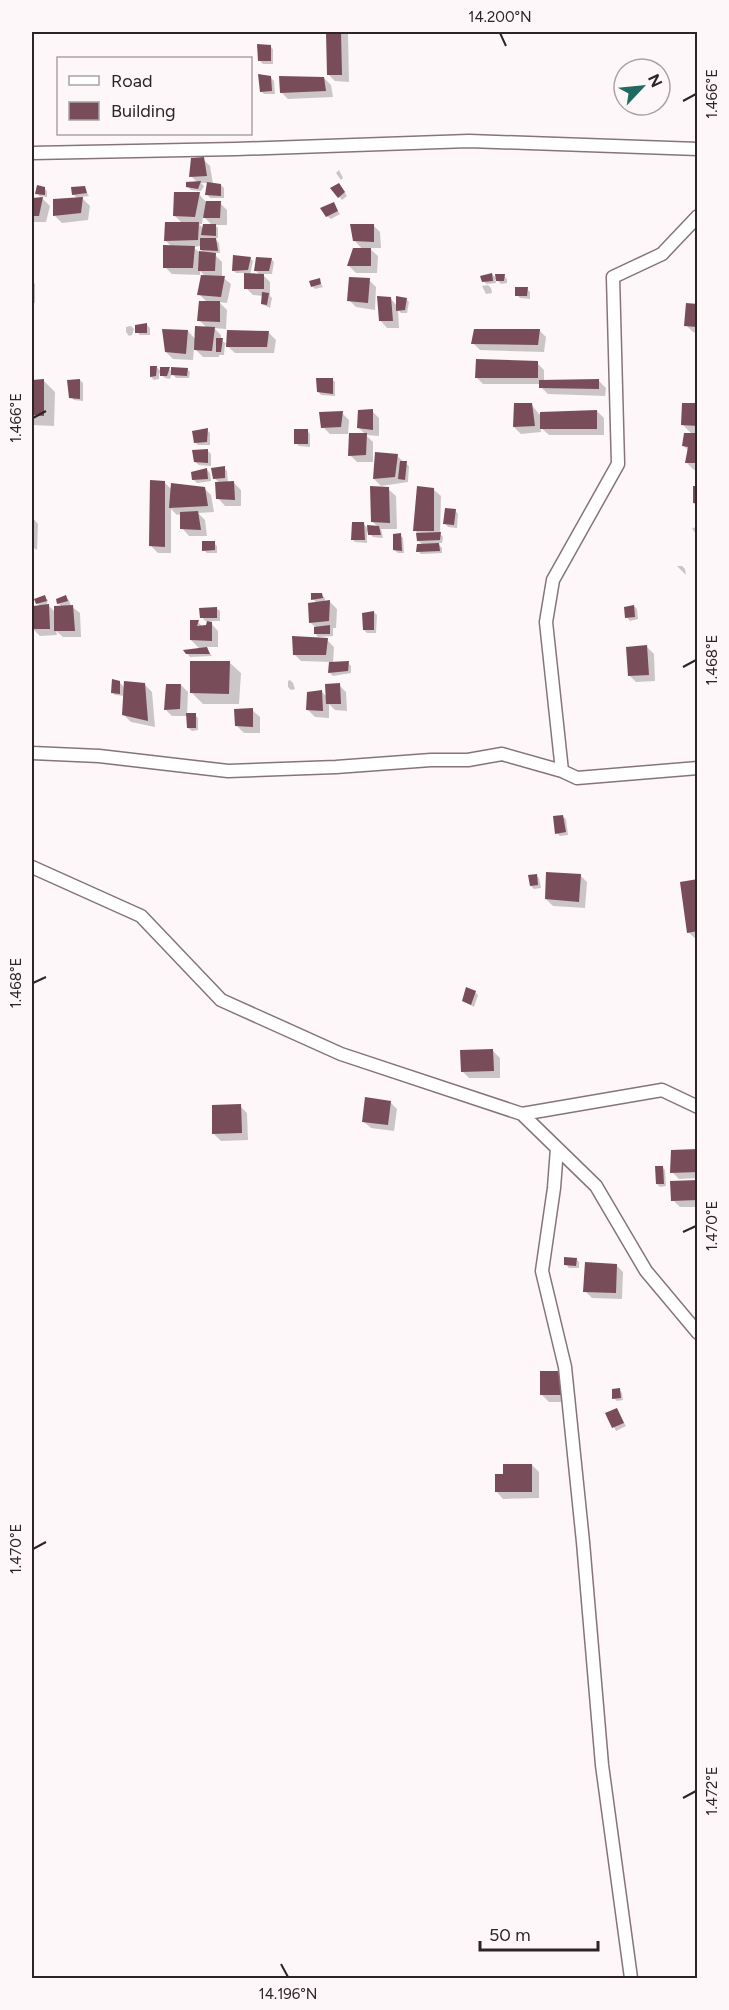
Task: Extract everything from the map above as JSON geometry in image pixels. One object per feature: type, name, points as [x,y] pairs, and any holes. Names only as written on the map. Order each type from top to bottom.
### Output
[{"type":"street","points":[[32,153],[469,141],[698,149]]},
{"type":"street","points":[[562,771],[546,622],[553,580],[618,464],[613,277],[662,254],[698,216]]},
{"type":"street","points":[[32,753],[99,756],[228,771],[468,760],[502,754],[562,771],[577,778],[698,768]]},
{"type":"street","points":[[32,867],[141,916],[221,1000],[341,1054],[522,1114],[596,1186],[646,1270],[698,1333]]},
{"type":"street","points":[[522,1114],[662,1090],[698,1107]]},
{"type":"street","points":[[557,1148],[554,1188],[542,1271],[566,1366],[602,1765],[631,1978]]},
{"type":"building","points":[[326,32],[341,32],[342,75],[327,75]]},
{"type":"building","points":[[257,44],[271,45],[271,61],[258,61]]},
{"type":"building","points":[[258,74],[271,76],[272,91],[260,92]]},
{"type":"building","points":[[279,76],[324,77],[326,91],[280,93]]},
{"type":"building","points":[[204,157],[207,176],[189,177],[191,158]]},
{"type":"building","points":[[201,181],[198,189],[186,187],[186,182]]},
{"type":"building","points":[[207,182],[221,184],[221,196],[205,195]]},
{"type":"building","points":[[339,183],[345,192],[338,198],[330,188]]},
{"type":"building","points":[[37,185],[45,187],[45,195],[35,194]]},
{"type":"building","points":[[85,186],[87,193],[72,195],[71,187]]},
{"type":"building","points":[[174,192],[200,192],[195,217],[173,216]]},
{"type":"building","points":[[43,197],[39,216],[32,216],[32,198]]},
{"type":"building","points":[[83,197],[81,213],[53,216],[53,199]]},
{"type":"building","points":[[206,201],[221,201],[220,218],[203,218]]},
{"type":"building","points":[[334,202],[338,211],[326,217],[320,208]]},
{"type":"building","points":[[165,222],[199,222],[198,240],[164,241]]},
{"type":"building","points":[[203,224],[216,224],[216,236],[201,235]]},
{"type":"building","points":[[350,224],[374,224],[374,242],[353,241]]},
{"type":"building","points":[[200,238],[216,238],[218,251],[200,250]]},
{"type":"building","points":[[163,245],[195,246],[193,268],[163,268]]},
{"type":"building","points":[[353,248],[371,248],[371,266],[347,266]]},
{"type":"building","points":[[199,251],[216,253],[215,271],[198,271]]},
{"type":"building","points":[[233,255],[251,257],[248,270],[232,271]]},
{"type":"building","points":[[256,257],[272,258],[269,271],[254,271]]},
{"type":"building","points":[[244,273],[264,274],[264,289],[244,289]]},
{"type":"building","points":[[492,273],[493,281],[482,282],[480,276]]},
{"type":"building","points":[[495,274],[505,274],[504,281],[496,281]]},
{"type":"building","points":[[201,275],[225,276],[221,297],[197,295]]},
{"type":"building","points":[[349,277],[370,278],[368,303],[347,301]]},
{"type":"building","points":[[320,278],[321,284],[311,287],[309,281]]},
{"type":"building","points":[[515,287],[528,287],[527,296],[515,296]]},
{"type":"building","points":[[262,292],[269,293],[267,305],[261,304]]},
{"type":"building","points":[[377,296],[391,297],[393,321],[379,321]]},
{"type":"building","points":[[396,296],[407,298],[405,310],[396,311]]},
{"type":"building","points":[[199,301],[220,301],[220,322],[197,321]]},
{"type":"building","points":[[686,303],[698,304],[698,327],[684,326]]},
{"type":"building","points":[[147,323],[147,333],[135,333],[135,325]]},
{"type":"building","points":[[195,326],[215,327],[212,351],[194,350]]},
{"type":"building","points":[[162,329],[188,330],[186,354],[165,352]]},
{"type":"building","points":[[474,329],[540,329],[538,345],[471,344]]},
{"type":"building","points":[[227,330],[269,331],[267,347],[226,347]]},
{"type":"building","points":[[216,338],[223,338],[221,352],[216,352]]},
{"type":"building","points":[[476,359],[538,361],[538,378],[475,378]]},
{"type":"building","points":[[150,366],[157,366],[156,376],[150,377]]},
{"type":"building","points":[[160,367],[170,367],[167,376],[160,376]]},
{"type":"building","points":[[171,367],[188,368],[187,376],[171,375]]},
{"type":"building","points":[[316,378],[333,378],[333,394],[317,392]]},
{"type":"building","points":[[44,379],[44,416],[32,415],[32,380]]},
{"type":"building","points":[[80,379],[80,399],[69,398],[67,380]]},
{"type":"building","points":[[599,379],[599,389],[539,388],[539,380]]},
{"type":"building","points":[[514,403],[532,403],[535,426],[513,427]]},
{"type":"building","points":[[682,403],[698,403],[698,426],[681,425]]},
{"type":"building","points":[[373,409],[373,430],[357,428],[358,410]]},
{"type":"building","points":[[597,410],[597,429],[540,429],[540,412]]},
{"type":"building","points":[[343,411],[341,427],[321,428],[319,412]]},
{"type":"building","points":[[208,428],[207,442],[194,443],[192,431]]},
{"type":"building","points":[[294,429],[308,429],[308,444],[294,444]]},
{"type":"building","points":[[349,433],[367,433],[366,455],[348,456]]},
{"type":"building","points":[[684,433],[698,433],[698,463],[685,463],[688,447],[682,446]]},
{"type":"building","points":[[208,449],[208,463],[194,462],[192,450]]},
{"type":"building","points":[[375,452],[398,454],[395,477],[373,479]]},
{"type":"building","points":[[400,461],[407,461],[405,480],[398,479]]},
{"type":"building","points":[[225,466],[225,478],[213,479],[211,468]]},
{"type":"building","points":[[207,468],[208,479],[192,480],[191,472]]},
{"type":"building","points":[[150,480],[165,481],[165,547],[149,546]]},
{"type":"building","points":[[234,481],[235,500],[216,499],[215,482]]},
{"type":"building","points":[[171,483],[205,487],[208,506],[169,508]]},
{"type":"building","points":[[370,486],[389,487],[390,523],[371,522]]},
{"type":"building","points":[[417,486],[434,488],[434,531],[413,531]]},
{"type":"building","points":[[693,486],[698,486],[698,504],[693,503]]},
{"type":"building","points":[[445,508],[456,509],[454,525],[443,524]]},
{"type":"building","points":[[198,511],[201,530],[180,529],[180,512]]},
{"type":"building","points":[[352,522],[364,522],[365,540],[351,540]]},
{"type":"building","points":[[367,525],[379,526],[381,535],[368,535]]},
{"type":"building","points":[[441,532],[440,540],[417,541],[416,533]]},
{"type":"building","points":[[401,533],[402,551],[393,550],[393,534]]},
{"type":"building","points":[[202,541],[215,541],[215,550],[202,551]]},
{"type":"building","points":[[439,543],[440,551],[416,552],[417,544]]},
{"type":"building","points":[[311,593],[322,593],[323,598],[311,600]]},
{"type":"building","points":[[45,595],[47,601],[36,604],[34,599]]},
{"type":"building","points":[[66,595],[68,601],[57,604],[56,599]]},
{"type":"building","points":[[330,600],[329,621],[309,623],[308,603]]},
{"type":"building","points":[[49,604],[50,629],[32,629],[33,606]]},
{"type":"building","points":[[73,605],[75,631],[54,631],[54,606]]},
{"type":"building","points":[[634,605],[635,617],[625,618],[624,607]]},
{"type":"building","points":[[217,607],[217,618],[200,618],[199,608]]},
{"type":"building","points":[[374,611],[374,630],[363,630],[362,613]]},
{"type":"building","points":[[190,620],[199,620],[197,626],[206,625],[207,621],[212,622],[212,641],[190,640]]},
{"type":"building","points":[[330,625],[330,634],[314,634],[314,627]]},
{"type":"building","points":[[292,636],[328,638],[326,655],[293,655]]},
{"type":"building","points":[[647,645],[649,675],[628,676],[626,647]]},
{"type":"building","points":[[207,647],[210,654],[186,654],[183,650]]},
{"type":"building","points":[[190,661],[230,661],[229,694],[190,693]]},
{"type":"building","points":[[349,661],[348,671],[328,673],[329,662]]},
{"type":"building","points":[[112,679],[120,681],[120,694],[111,693]]},
{"type":"building","points":[[124,681],[145,683],[148,721],[122,715]]},
{"type":"building","points":[[340,683],[341,704],[326,704],[325,684]]},
{"type":"building","points":[[166,684],[181,684],[180,709],[164,710]]},
{"type":"building","points":[[322,690],[323,711],[306,710],[307,692]]},
{"type":"building","points":[[253,708],[253,727],[235,726],[234,709]]},
{"type":"building","points":[[186,713],[196,713],[196,728],[187,728]]},
{"type":"building","points":[[563,815],[566,832],[555,834],[553,816]]},
{"type":"building","points":[[546,872],[581,874],[579,902],[545,899]]},
{"type":"building","points":[[537,874],[538,885],[530,886],[528,875]]},
{"type":"building","points":[[698,879],[698,931],[687,933],[680,882]]},
{"type":"building","points":[[466,987],[476,991],[471,1005],[462,1001]]},
{"type":"building","points":[[493,1049],[494,1071],[461,1072],[460,1050]]},
{"type":"building","points":[[365,1097],[391,1101],[388,1125],[362,1122]]},
{"type":"building","points":[[241,1104],[242,1133],[212,1134],[212,1105]]},
{"type":"building","points":[[698,1149],[698,1172],[670,1173],[671,1150]]},
{"type":"building","points":[[655,1166],[663,1166],[664,1184],[656,1184]]},
{"type":"building","points":[[698,1180],[698,1200],[671,1201],[670,1181]]},
{"type":"building","points":[[564,1257],[577,1258],[576,1266],[564,1265]]},
{"type":"building","points":[[585,1262],[617,1264],[616,1293],[583,1292]]},
{"type":"building","points":[[540,1371],[561,1371],[561,1395],[540,1395]]},
{"type":"building","points":[[620,1388],[621,1398],[612,1399],[612,1389]]},
{"type":"building","points":[[617,1408],[624,1423],[612,1428],[605,1413]]},
{"type":"building","points":[[503,1464],[532,1464],[532,1492],[495,1492],[495,1474],[503,1474]]}]
